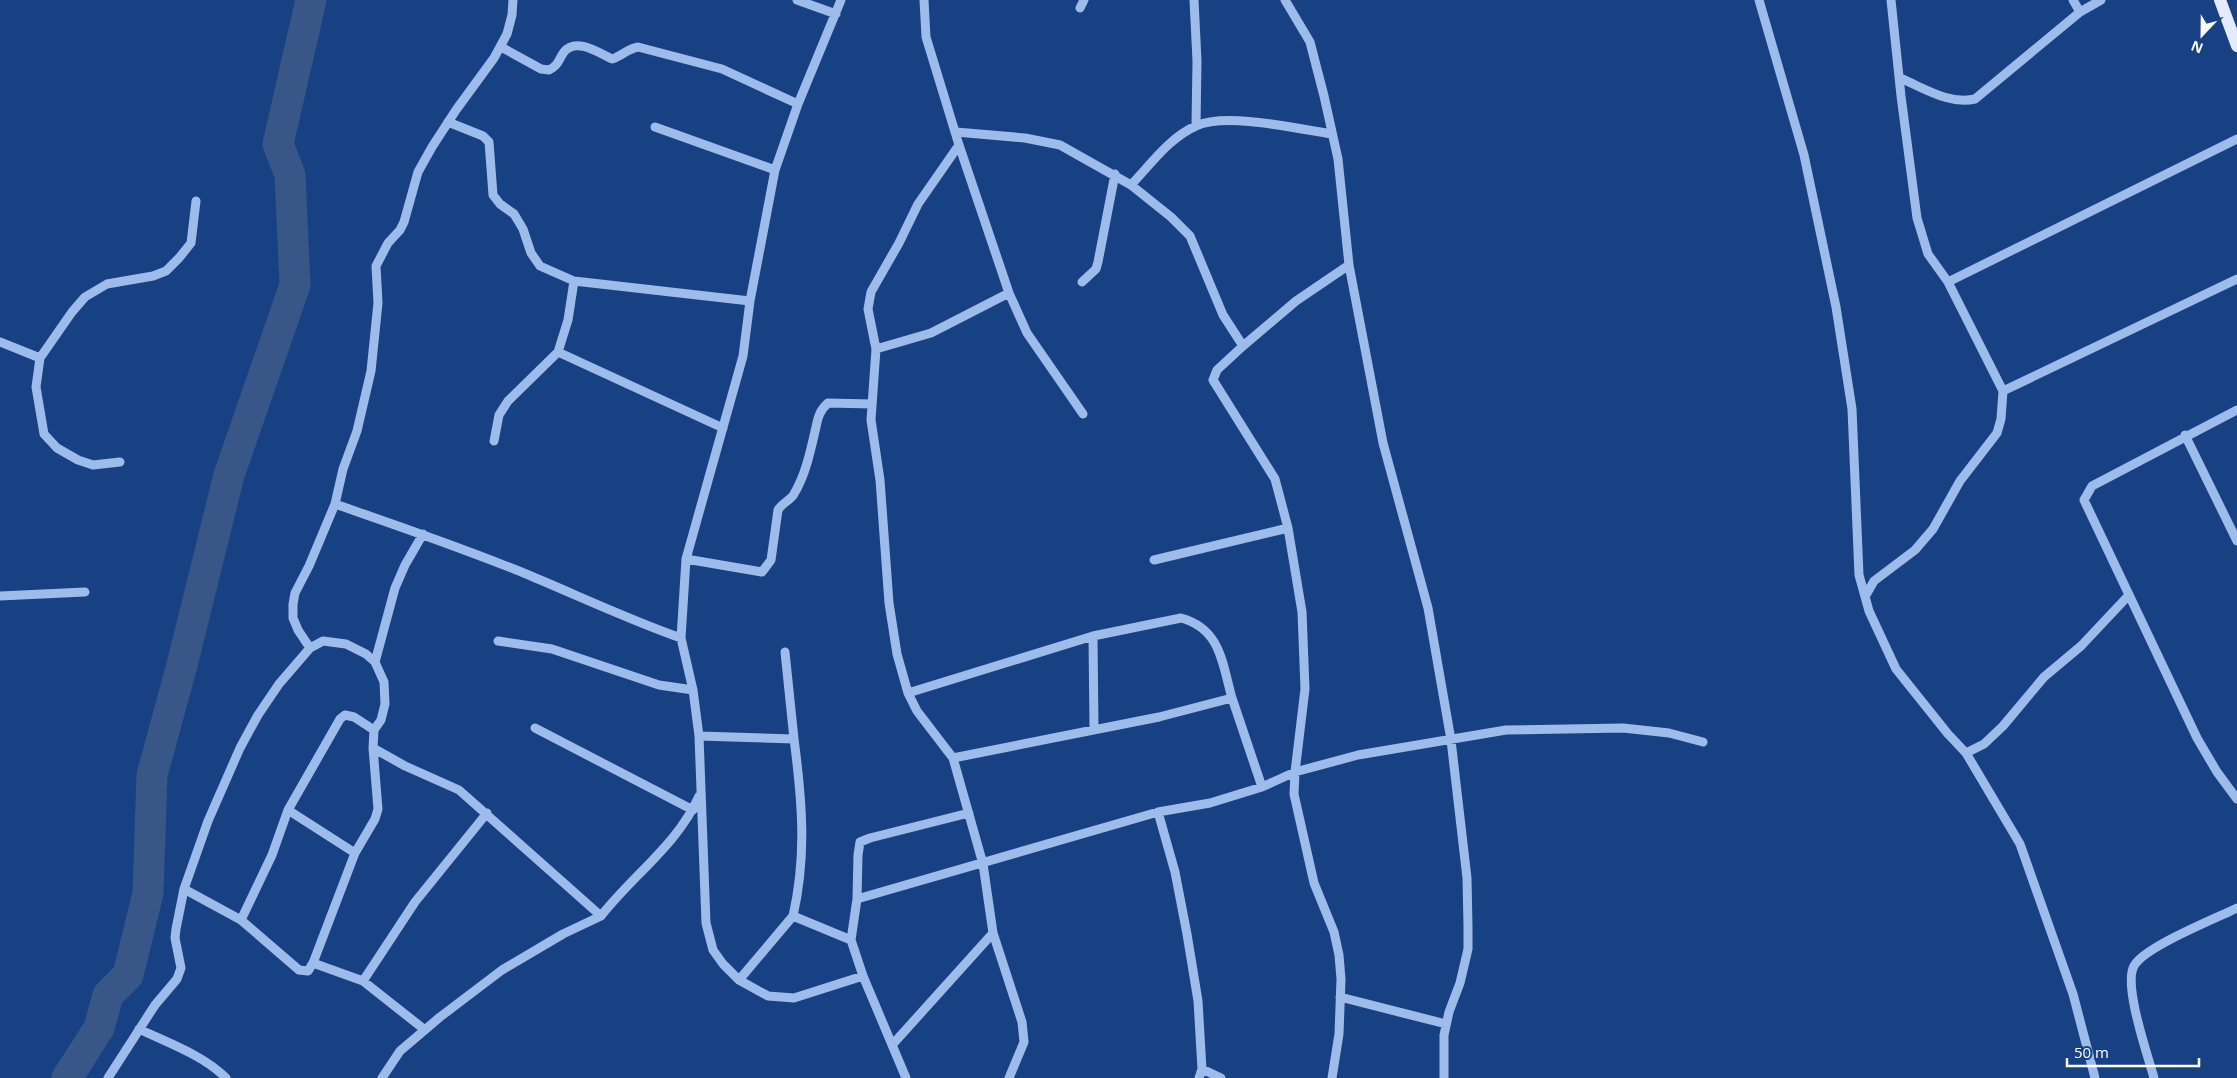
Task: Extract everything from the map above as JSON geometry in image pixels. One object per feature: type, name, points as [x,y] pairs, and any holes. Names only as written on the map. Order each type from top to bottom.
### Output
[{"type":"main road","points":[[2220,0],[2237,46]]},
{"type":"street","points":[[310,648],[298,630],[293,618],[292,604],[295,593],[309,566],[335,504],[343,469],[357,431],[366,398],[371,371],[378,302],[376,266],[388,243],[404,222],[418,172],[448,122],[507,34],[512,15],[513,0]]},
{"type":"street","points":[[797,0],[836,14]]},
{"type":"street","points":[[842,0],[798,104],[775,170],[750,301],[744,356],[686,559],[682,638],[693,690],[699,736],[706,923],[713,950],[739,980],[768,996],[794,998],[863,976]]},
{"type":"street","points":[[924,0],[926,38],[959,146],[1009,293],[1028,333],[1083,414]]},
{"type":"street","points":[[1194,0],[1197,61],[1196,125]]},
{"type":"street","points":[[1285,0],[1310,42],[1338,159],[1349,265],[1383,443],[1428,608],[1451,740],[1466,878],[1468,949],[1460,983],[1446,1024],[1444,1078]]},
{"type":"street","points":[[1759,0],[1804,154],[1836,307],[1852,410],[1859,575],[1869,611],[1896,669],[1948,734],[1966,753],[2020,844],[2073,994],[2095,1078]]},
{"type":"street","points":[[1866,595],[1874,581],[1915,550],[1933,529],[1960,481],[1997,433],[2001,419],[2003,391],[1948,282],[1928,254],[1917,218],[1891,0]]},
{"type":"street","points":[[2072,0],[2080,12]]},
{"type":"street","points":[[1900,78],[1949,99],[1963,102],[1975,99],[2080,12],[2101,0]]},
{"type":"street","points":[[500,46],[541,69],[549,70],[558,65],[565,51],[576,45],[585,46],[612,59],[618,57],[629,48],[638,46],[722,69],[798,104]]},
{"type":"street","points":[[1131,185],[1178,137],[1196,125],[1217,120],[1235,121],[1332,134]]},
{"type":"street","points":[[448,122],[482,136],[489,142],[493,195],[500,204],[514,214],[540,266],[574,281],[750,301]]},
{"type":"street","points":[[655,127],[775,170]]},
{"type":"street","points":[[956,132],[1025,138],[1060,144],[1115,174],[1131,185],[1171,217],[1190,236],[1223,315],[1243,346]]},
{"type":"street","points":[[1948,282],[2237,139]]},
{"type":"street","points":[[959,146],[918,204],[899,243],[871,292],[868,309],[876,349],[871,420],[880,480],[889,603],[897,654],[908,693],[917,711],[953,758],[983,864],[993,933],[1022,1022],[1024,1042],[1009,1078]]},
{"type":"street","points":[[1082,282],[1096,269],[1115,174]]},
{"type":"street","points":[[120,462],[93,466],[57,448],[44,434],[36,387],[40,358],[72,312],[85,297],[107,284],[153,276],[166,271],[179,258],[191,243],[196,201]]},
{"type":"street","points":[[1332,1078],[1339,1034],[1340,955],[1334,932],[1314,883],[1294,794],[1305,689],[1302,612],[1288,528],[1275,479],[1213,380],[1217,370],[1296,301],[1349,265]]},
{"type":"street","points":[[2003,391],[2237,278]]},
{"type":"street","points":[[494,441],[499,415],[508,401],[558,352],[568,320],[574,281]]},
{"type":"street","points":[[876,349],[931,333],[1009,293]]},
{"type":"street","points":[[0,342],[40,358]]},
{"type":"street","points":[[558,352],[723,428]]},
{"type":"street","points":[[686,559],[762,572],[771,560],[778,510],[782,504],[794,496],[809,455],[818,416],[822,408],[828,403],[872,404]]},
{"type":"street","points":[[2237,410],[2092,486],[2086,492],[2084,500],[2197,738],[2217,772],[2237,799]]},
{"type":"street","points":[[2185,436],[2237,541]]},
{"type":"street","points":[[335,504],[423,534],[530,576],[624,617],[682,638]]},
{"type":"street","points":[[1154,560],[1288,528]]},
{"type":"street","points":[[375,662],[395,588],[405,565],[423,534]]},
{"type":"street","points":[[0,596],[85,592]]},
{"type":"street","points":[[1966,753],[1984,744],[2003,726],[2044,677],[2082,646],[2129,595]]},
{"type":"street","points":[[908,693],[1093,636],[1182,618],[1204,628],[1216,642],[1232,698],[1262,787]]},
{"type":"street","points":[[1093,636],[1094,730]]},
{"type":"street","points":[[108,1078],[155,1005],[177,979],[181,968],[175,938],[184,889],[208,821],[240,748],[263,707],[279,684],[310,648],[323,641],[346,644],[366,654],[375,662],[384,682],[384,704],[381,720],[374,730],[373,748],[378,809],[355,853],[313,963],[308,970],[299,970],[241,920],[184,889]]},
{"type":"street","points":[[498,641],[552,649],[659,685],[693,690]]},
{"type":"street","points":[[739,980],[793,916],[801,884],[803,848],[800,784],[785,652]]},
{"type":"street","points":[[953,758],[1159,718],[1232,698]]},
{"type":"street","points":[[241,920],[268,864],[288,810],[340,718],[346,715],[354,717],[374,730]]},
{"type":"street","points":[[534,728],[693,810]]},
{"type":"street","points":[[857,900],[1158,812],[1210,803],[1262,787],[1295,772],[1358,755],[1506,730],[1623,728],[1670,733],[1703,742]]},
{"type":"street","points":[[699,736],[794,739]]},
{"type":"street","points":[[373,748],[405,766],[459,790],[601,916]]},
{"type":"street","points":[[382,1078],[400,1051],[502,970],[563,934],[601,916],[615,898],[667,846],[693,810],[700,794]]},
{"type":"street","points":[[288,810],[355,853]]},
{"type":"street","points":[[1158,812],[1176,872],[1198,1001],[1200,1073],[1221,1078]]},
{"type":"street","points":[[363,981],[415,902],[487,813]]},
{"type":"street","points":[[906,1078],[863,976],[851,940],[857,900],[860,842],[969,813]]},
{"type":"street","points":[[2154,1078],[2133,1002],[2132,975],[2134,966],[2147,952],[2237,908]]},
{"type":"street","points":[[793,916],[851,940]]},
{"type":"street","points":[[893,1044],[993,933]]},
{"type":"street","points":[[313,963],[363,981],[425,1030]]},
{"type":"street","points":[[1340,998],[1446,1024]]},
{"type":"street","points":[[140,1029],[192,1054],[226,1078]]},
{"type":"waterway","points":[[67,1078],[99,1028],[108,995],[128,975],[148,893],[152,775],[182,665],[229,475],[295,285],[290,175],[278,144],[311,0]]}]
